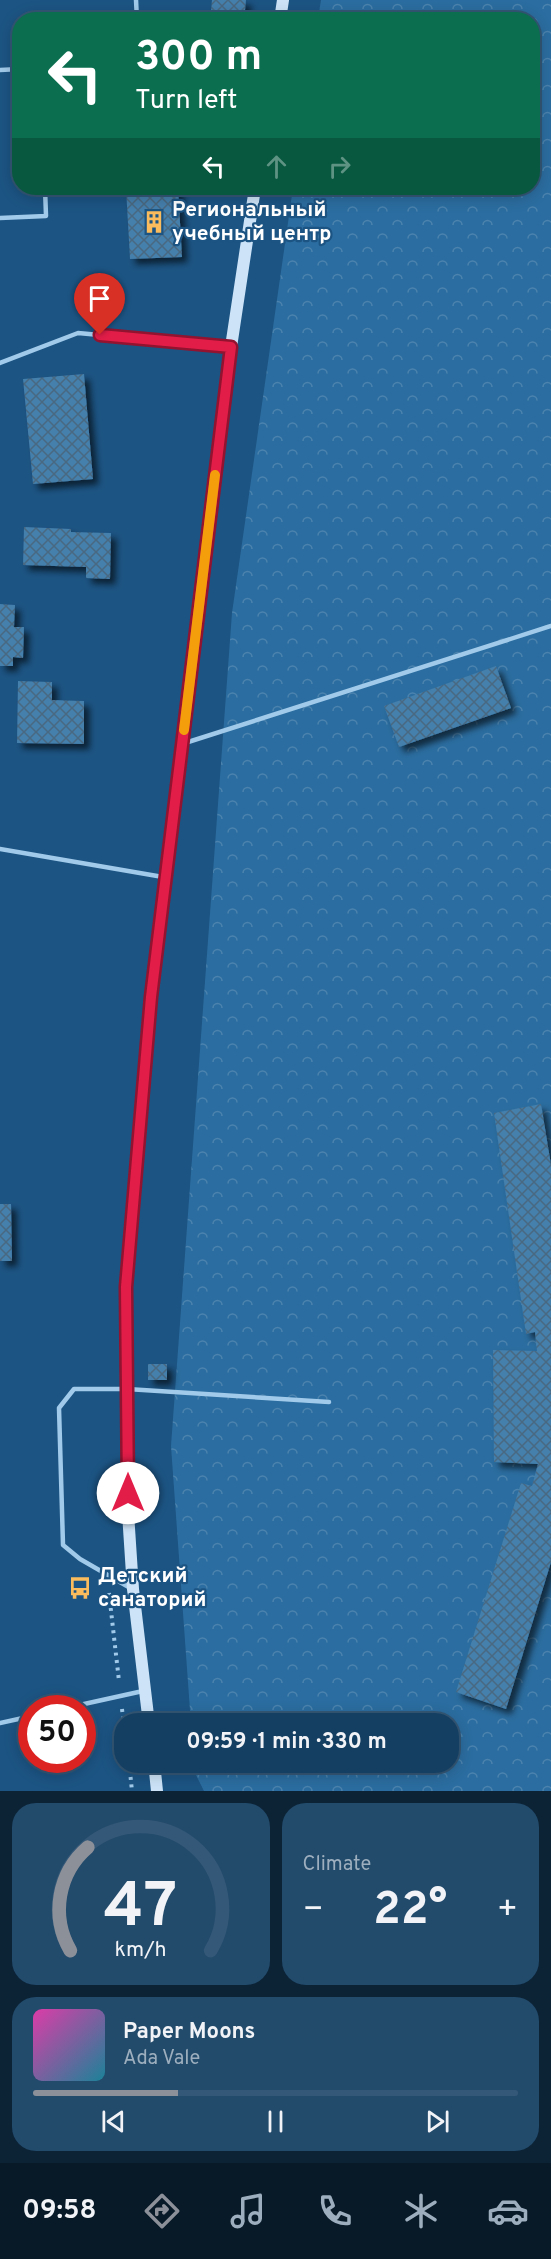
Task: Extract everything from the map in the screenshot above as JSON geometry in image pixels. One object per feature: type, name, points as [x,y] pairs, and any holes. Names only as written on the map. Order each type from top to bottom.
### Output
[{"type":"main road","points":[[148,1713],[133,1589],[128,1513],[126,1287],[151,997],[231,347],[254,195]]},
{"type":"main road","points":[[155,1773],[157,1791]]},
{"type":"lane","points":[[0,219],[46,216],[45,195]]},
{"type":"lane","points":[[0,363],[78,333],[231,347]]},
{"type":"lane","points":[[182,744],[551,626]]},
{"type":"lane","points":[[0,849],[166,877]]},
{"type":"lane","points":[[133,1589],[80,1559],[63,1545],[59,1408],[74,1389],[127,1389],[329,1402]]},
{"type":"lane","points":[[96,1701],[145,1690]]},
{"type":"lane","points":[[0,1723],[18,1719]]},
{"type":"path","points":[[107,1575],[123,1713]]},
{"type":"path","points":[[130,1773],[132,1791]]},
{"type":"green space","points":[[321,0],[551,0],[551,1791],[204,1791],[195,1773],[459,1773],[459,1713],[190,1713],[171,1446],[232,613],[292,195],[540,195],[540,12],[319,12]]},
{"type":"building","points":[[212,0],[246,0],[245,12],[211,12]]},
{"type":"building","name":"Региональный учебный центр","points":[[126,195],[178,195],[182,257],[130,259]]},
{"type":"building","points":[[84,374],[93,479],[33,484],[23,379]]},
{"type":"building","points":[[24,527],[111,533],[110,579],[86,578],[86,567],[23,565]]},
{"type":"building","points":[[0,604],[15,605],[14,627],[24,627],[23,658],[13,657],[13,666],[0,666]]},
{"type":"building","points":[[496,666],[511,708],[399,747],[384,706]]},
{"type":"building","points":[[18,681],[52,682],[52,700],[84,701],[84,744],[17,743]]},
{"type":"building","points":[[541,1104],[551,1165],[551,1562],[506,1709],[456,1692],[521,1483],[532,1486],[538,1464],[494,1462],[493,1350],[537,1351],[535,1332],[526,1334],[494,1113]]},
{"type":"building","points":[[0,1204],[11,1204],[12,1261],[0,1261]]},
{"type":"building","points":[[148,1364],[167,1364],[167,1380],[148,1380]]},
{"type":"slow traffic","points":[[184,730],[215,475]]},
{"type":"place","name":"Региональный учебный центр","points":[[154,222]]},
{"type":"place","name":"Детский санаторий","points":[[80,1588]]},
{"type":"route","points":[[100,335],[231,347],[151,997],[126,1287],[128,1493]]}]
